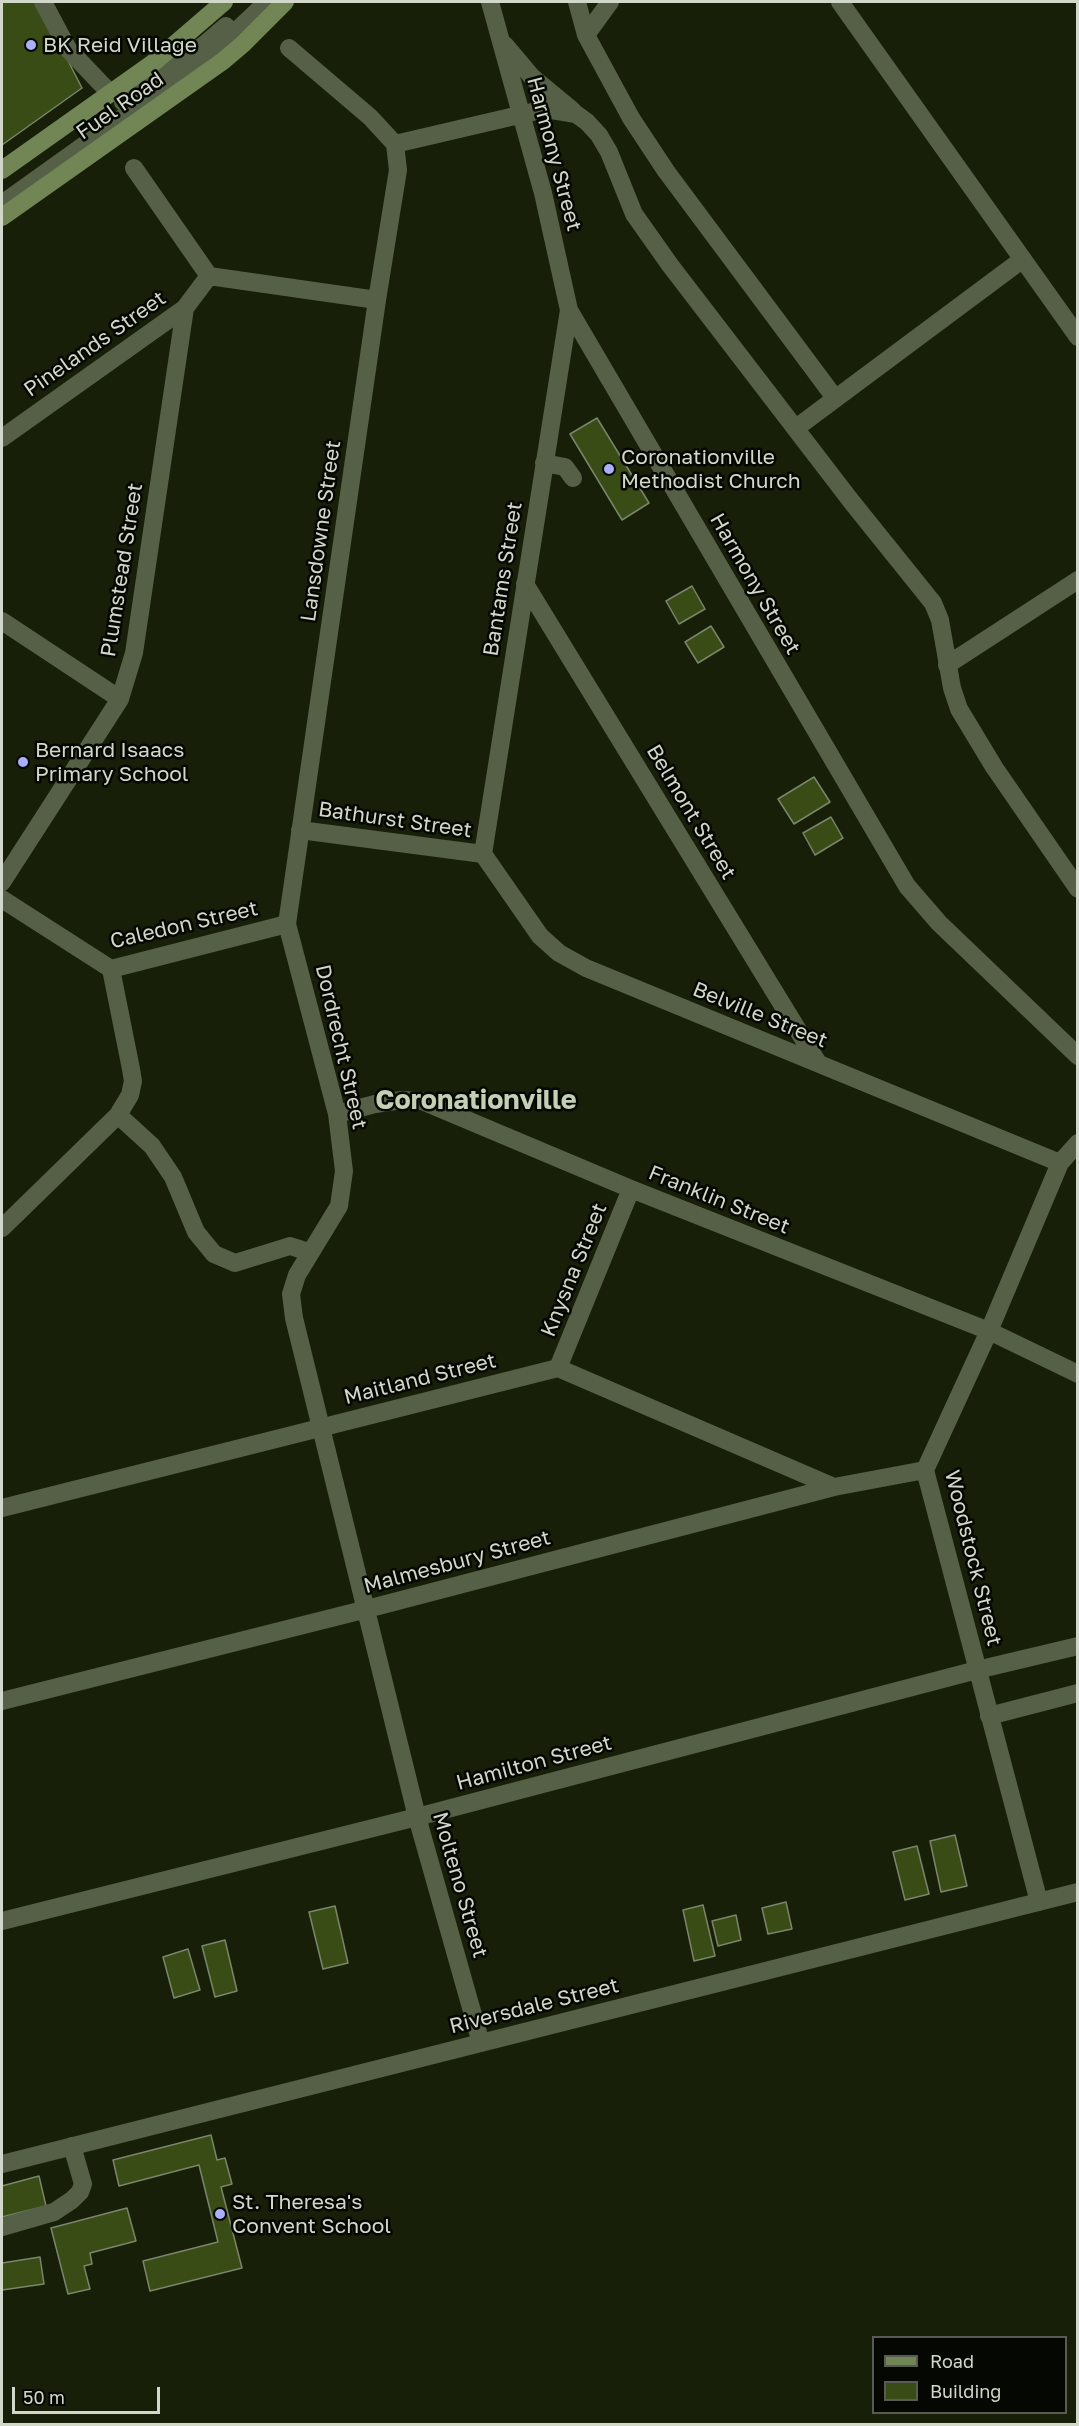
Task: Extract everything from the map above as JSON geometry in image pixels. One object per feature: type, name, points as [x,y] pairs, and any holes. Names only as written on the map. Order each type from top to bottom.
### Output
[{"type":"main road","name":"Fuel Road","points":[[2,170],[153,63],[224,2]]},
{"type":"main road","name":"Fuel Road","points":[[2,217],[223,61],[285,2]]},
{"type":"street","points":[[43,2],[68,49],[110,93]]},
{"type":"street","points":[[2,188],[205,44],[249,2]]},
{"type":"street","points":[[2,204],[213,53],[267,2]]},
{"type":"street","name":"Harmony Street","points":[[490,2],[543,193],[569,310],[906,886],[939,923],[1077,1056]]},
{"type":"street","points":[[577,2],[586,35],[631,118],[666,171],[835,398]]},
{"type":"street","points":[[586,35],[610,2]]},
{"type":"street","points":[[840,2],[1077,337]]},
{"type":"street","points":[[499,36],[516,60],[532,77],[599,135],[609,152],[634,214],[796,428],[933,603],[940,620],[947,665],[959,709],[994,767],[1077,889]]},
{"type":"street","points":[[290,48],[370,117],[395,144],[545,109],[576,114]]},
{"type":"street","name":"Lansdowne Street","points":[[287,924],[377,300],[398,170],[395,144]]},
{"type":"street","points":[[134,168],[209,276],[377,300]]},
{"type":"street","points":[[796,428],[1023,259]]},
{"type":"street","name":"Plumstead Street","points":[[2,882],[120,699],[134,653],[185,308],[209,276]]},
{"type":"street","name":"Pinelands Street","points":[[2,438],[185,308]]},
{"type":"street","name":"Bantams Street","points":[[483,854],[569,310]]},
{"type":"street","points":[[544,463],[565,467],[573,478]]},
{"type":"street","points":[[947,665],[1077,580]]},
{"type":"street","name":"Belmont Street","points":[[525,584],[818,1063]]},
{"type":"street","points":[[2,621],[120,699]]},
{"type":"street","name":"Bathurst Street","points":[[300,830],[483,854]]},
{"type":"street","name":"Belville Street","points":[[483,854],[540,936],[559,953],[586,968],[1060,1163]]},
{"type":"street","name":"Caledon Street","points":[[2,898],[111,969],[287,924]]},
{"type":"street","name":"Dordrecht Street","points":[[287,924],[337,1114],[344,1171],[339,1206],[309,1252]]},
{"type":"street","points":[[2,1228],[118,1114],[130,1095],[133,1081],[111,969]]},
{"type":"street","name":"Franklin Street","points":[[337,1114],[375,1104],[402,1100],[422,1101],[631,1189],[989,1331],[1077,1374]]},
{"type":"street","points":[[118,1114],[152,1146],[173,1177],[196,1232],[214,1254],[235,1263],[290,1246],[309,1252]]},
{"type":"street","name":"Woodstock Street","points":[[1039,1902],[926,1470],[989,1331],[1060,1163],[1077,1143]]},
{"type":"street","name":"Knysna Street","points":[[558,1368],[631,1189]]},
{"type":"street","name":"Molteno Street","points":[[309,1252],[297,1275],[291,1294],[294,1318],[368,1609],[417,1817],[481,2043]]},
{"type":"street","points":[[558,1368],[834,1487]]},
{"type":"street","name":"Maitland Street","points":[[2,1508],[558,1368]]},
{"type":"street","name":"Malmesbury Street","points":[[2,1701],[368,1609],[834,1487],[926,1470]]},
{"type":"street","name":"Hamilton Street","points":[[2,1921],[417,1817],[977,1670],[1077,1646]]},
{"type":"street","points":[[989,1716],[1077,1693]]},
{"type":"street","name":"Riversdale Street","points":[[2,2164],[1077,1892]]},
{"type":"street","points":[[2,2227],[54,2212],[80,2192],[83,2184],[72,2146]]},
{"type":"building","name":"BK Reid Village","points":[[2,2],[38,2],[82,88],[2,145]]},
{"type":"building","name":"Coronationville Methodist Church","points":[[597,418],[649,503],[622,520],[570,434]]},
{"type":"building","points":[[692,586],[705,609],[679,624],[666,601]]},
{"type":"building","points":[[711,626],[724,647],[698,663],[685,642]]},
{"type":"building","points":[[814,777],[830,802],[794,824],[778,799]]},
{"type":"building","points":[[831,817],[843,838],[815,855],[803,833]]},
{"type":"building","points":[[955,1835],[967,1886],[941,1892],[930,1841]]},
{"type":"building","points":[[917,1846],[929,1894],[905,1900],[893,1852]]},
{"type":"building","points":[[786,1902],[792,1929],[768,1934],[762,1908]]},
{"type":"building","points":[[703,1905],[715,1956],[694,1961],[683,1910]]},
{"type":"building","points":[[335,1906],[348,1963],[323,1969],[309,1912]]},
{"type":"building","points":[[736,1915],[741,1940],[718,1946],[712,1921]]},
{"type":"building","points":[[225,1940],[237,1991],[215,1997],[202,1946]]},
{"type":"building","points":[[188,1949],[200,1990],[174,1998],[163,1957]]},
{"type":"building","name":"St. Theresa's Convent School","points":[[211,2135],[217,2160],[225,2158],[232,2184],[221,2187],[242,2268],[150,2291],[143,2261],[218,2242],[199,2165],[119,2186],[113,2160]]},
{"type":"building","points":[[39,2176],[46,2206],[2,2217],[2,2186]]},
{"type":"building","points":[[127,2208],[136,2241],[90,2253],[92,2264],[84,2266],[90,2289],[68,2294],[51,2228]]},
{"type":"building","points":[[40,2257],[44,2284],[2,2290],[2,2263]]},
{"type":"place","name":"BK Reid Village","points":[[31,45]]},
{"type":"place","name":"Coronationville Methodist Church","points":[[609,469]]},
{"type":"place","name":"Bernard Isaacs Primary School","points":[[23,762]]},
{"type":"place","name":"St. Theresa's Convent School","points":[[220,2214]]},
{"type":"district","name":"Coronationville","points":[[476,1100]]}]
